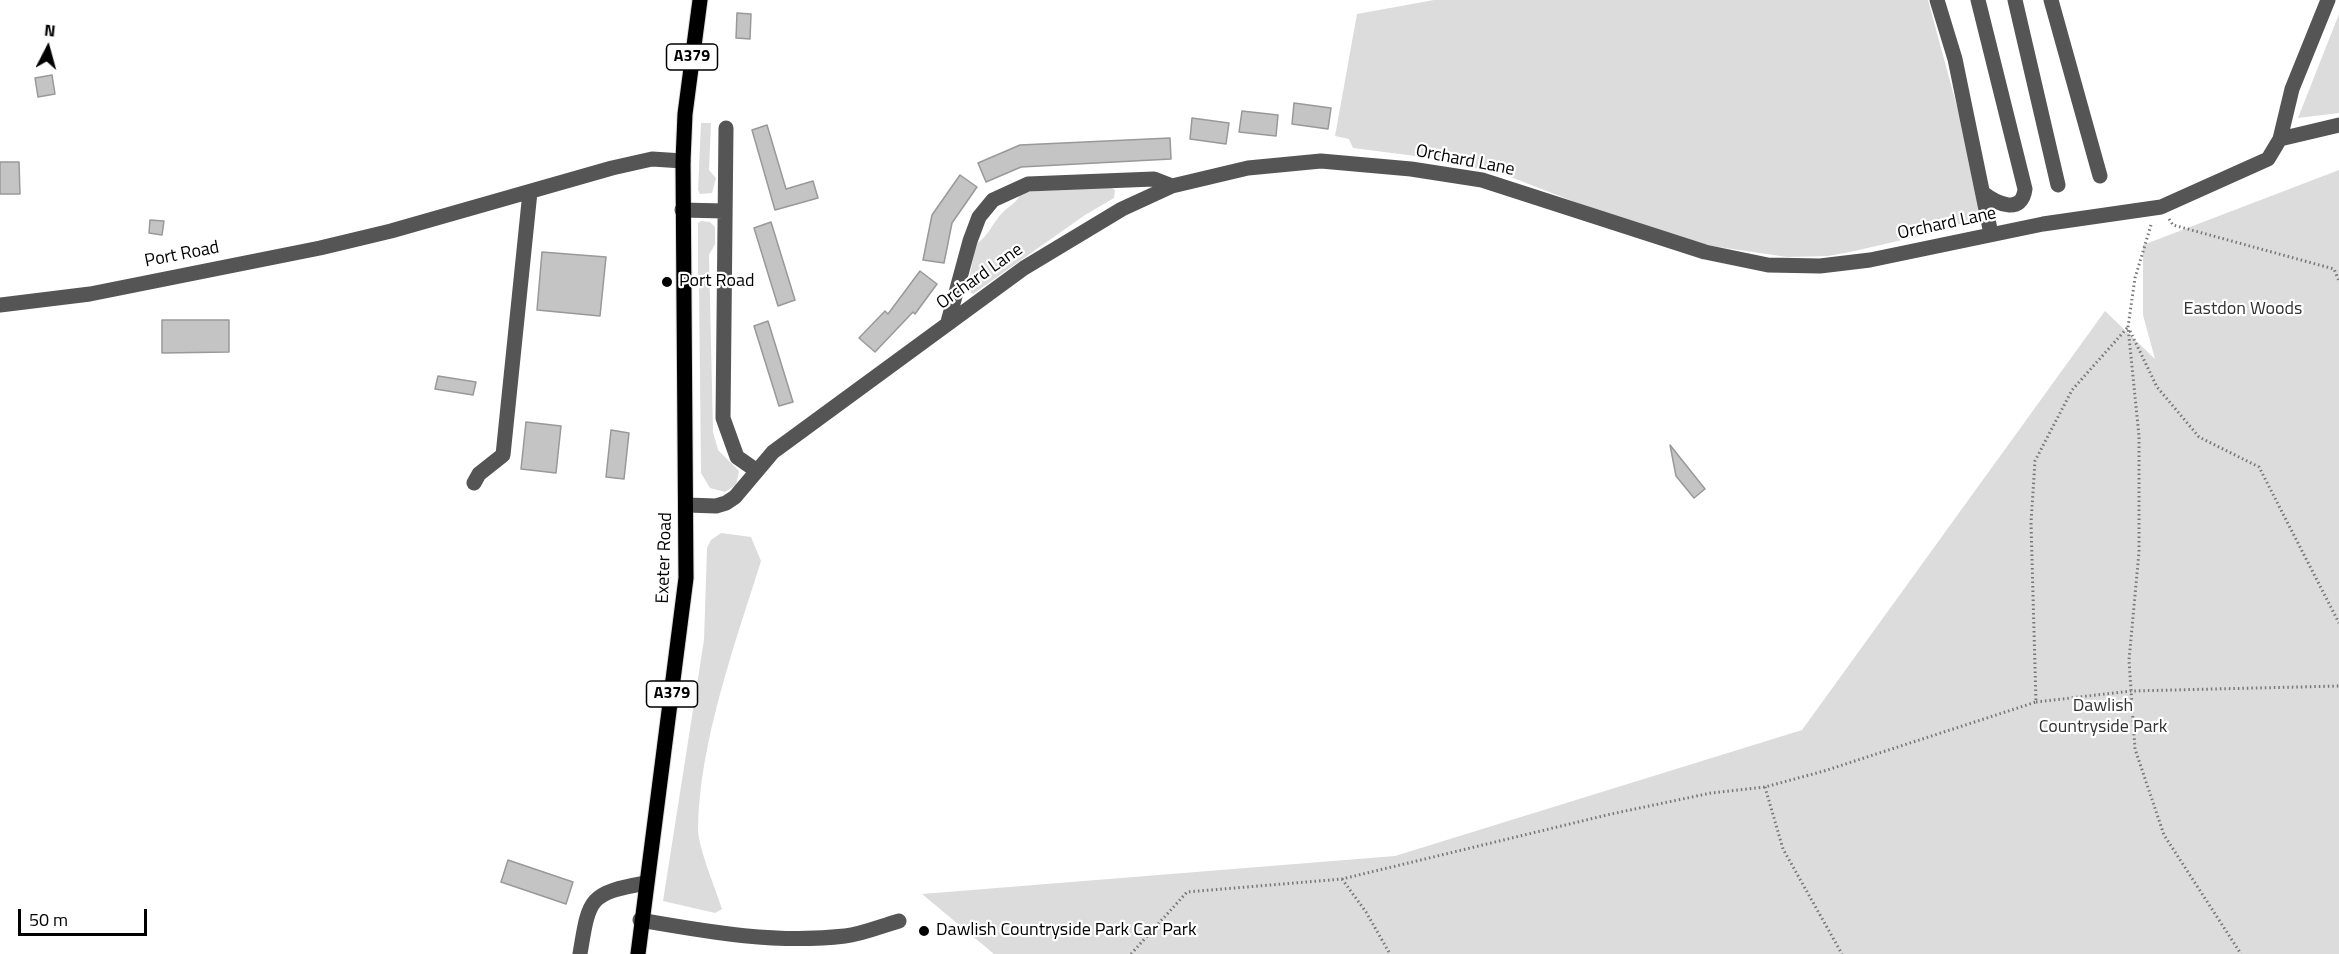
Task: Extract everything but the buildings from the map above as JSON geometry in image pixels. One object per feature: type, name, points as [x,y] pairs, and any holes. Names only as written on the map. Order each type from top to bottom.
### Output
[{"type":"main road","name":"A379","points":[[683,161],[685,114],[700,0]]},
{"type":"main road","name":"Exeter Road","points":[[638,954],[640,920],[681,630],[686,578],[683,161]]},
{"type":"street","points":[[1937,0],[1955,59],[1990,234]]},
{"type":"street","points":[[1978,0],[2025,189],[2024,198],[2018,204],[2009,206],[1990,199],[1983,193]]},
{"type":"street","points":[[2015,0],[2058,185]]},
{"type":"street","points":[[2051,0],[2100,176]]},
{"type":"street","points":[[2328,0],[2292,89],[2280,139],[2339,124]]},
{"type":"street","points":[[726,128],[723,418],[737,457],[757,471]]},
{"type":"street","name":"Orchard Lane","points":[[687,505],[716,506],[735,497],[773,452],[1024,268],[1112,215],[1172,186],[1248,168],[1321,161],[1411,169],[1482,180],[1705,252],[1768,265],[1820,266],[1870,260],[1990,234],[2158,208],[2268,159],[2280,139]]},
{"type":"street","name":"Port Road","points":[[0,305],[90,294],[320,248],[652,159],[683,161]]},
{"type":"street","points":[[948,322],[970,241],[979,217],[993,200],[1028,184],[1154,179],[1172,186]]},
{"type":"street","points":[[474,483],[479,474],[503,455],[531,192]]},
{"type":"street","points":[[682,210],[724,210]]},
{"type":"street","points":[[580,954],[590,907],[599,894],[646,883]]},
{"type":"street","points":[[640,920],[721,934],[789,940],[848,936],[898,921]]},
{"type":"path","points":[[2158,208],[2173,225],[2334,269],[2339,281]]},
{"type":"path","points":[[2158,208],[2135,278],[2128,327],[2139,447],[2139,552],[2129,660],[2135,749],[2164,835],[2241,954]]},
{"type":"path","points":[[2128,327],[2157,387],[2199,437],[2259,467],[2339,623]]},
{"type":"path","points":[[2036,702],[2031,523],[2036,461],[2072,390],[2128,327]]},
{"type":"path","points":[[1131,954],[1186,892],[1341,879],[1611,814],[1711,793],[1765,787],[1824,771],[2036,702],[2131,691],[2339,686]]},
{"type":"path","points":[[1765,787],[1783,849],[1842,954]]},
{"type":"path","points":[[1341,879],[1366,912],[1390,954]]},
{"type":"green space","points":[[1434,0],[1928,0],[1969,151],[1980,217],[1937,232],[1850,252],[1828,256],[1787,257],[1712,246],[1634,225],[1503,174],[1423,157],[1353,148],[1349,139],[1335,136],[1357,14]]},
{"type":"green space","points":[[2339,14],[2339,113],[2298,118]]},
{"type":"green space","points":[[701,123],[711,123],[709,170],[716,178],[712,193],[700,194],[698,190]]},
{"type":"green space","name":"Dawlish Countryside Park","points":[[2339,170],[2339,954],[994,954],[922,894],[1395,856],[1802,730],[2105,311],[2155,359],[2143,315],[2143,245]]},
{"type":"green space","points":[[1110,187],[1115,190],[1114,198],[1085,215],[973,294],[967,290],[976,244],[1022,192]]},
{"type":"green space","points":[[710,222],[715,227],[715,244],[709,255],[713,432],[718,450],[739,471],[736,485],[725,492],[710,488],[701,473],[699,284],[704,284],[704,276],[698,275],[698,223]]},
{"type":"green space","points":[[721,533],[751,537],[761,561],[720,694],[700,796],[699,837],[722,909],[715,913],[663,901],[704,640],[707,548],[711,540]]},
{"type":"place","name":"Port Road","points":[[667,282]]},
{"type":"place","name":"Dawlish Countryside Park Car Park","points":[[924,931]]},
{"type":"park label","name":"Eastdon Woods","points":[[2243,310]]}]
